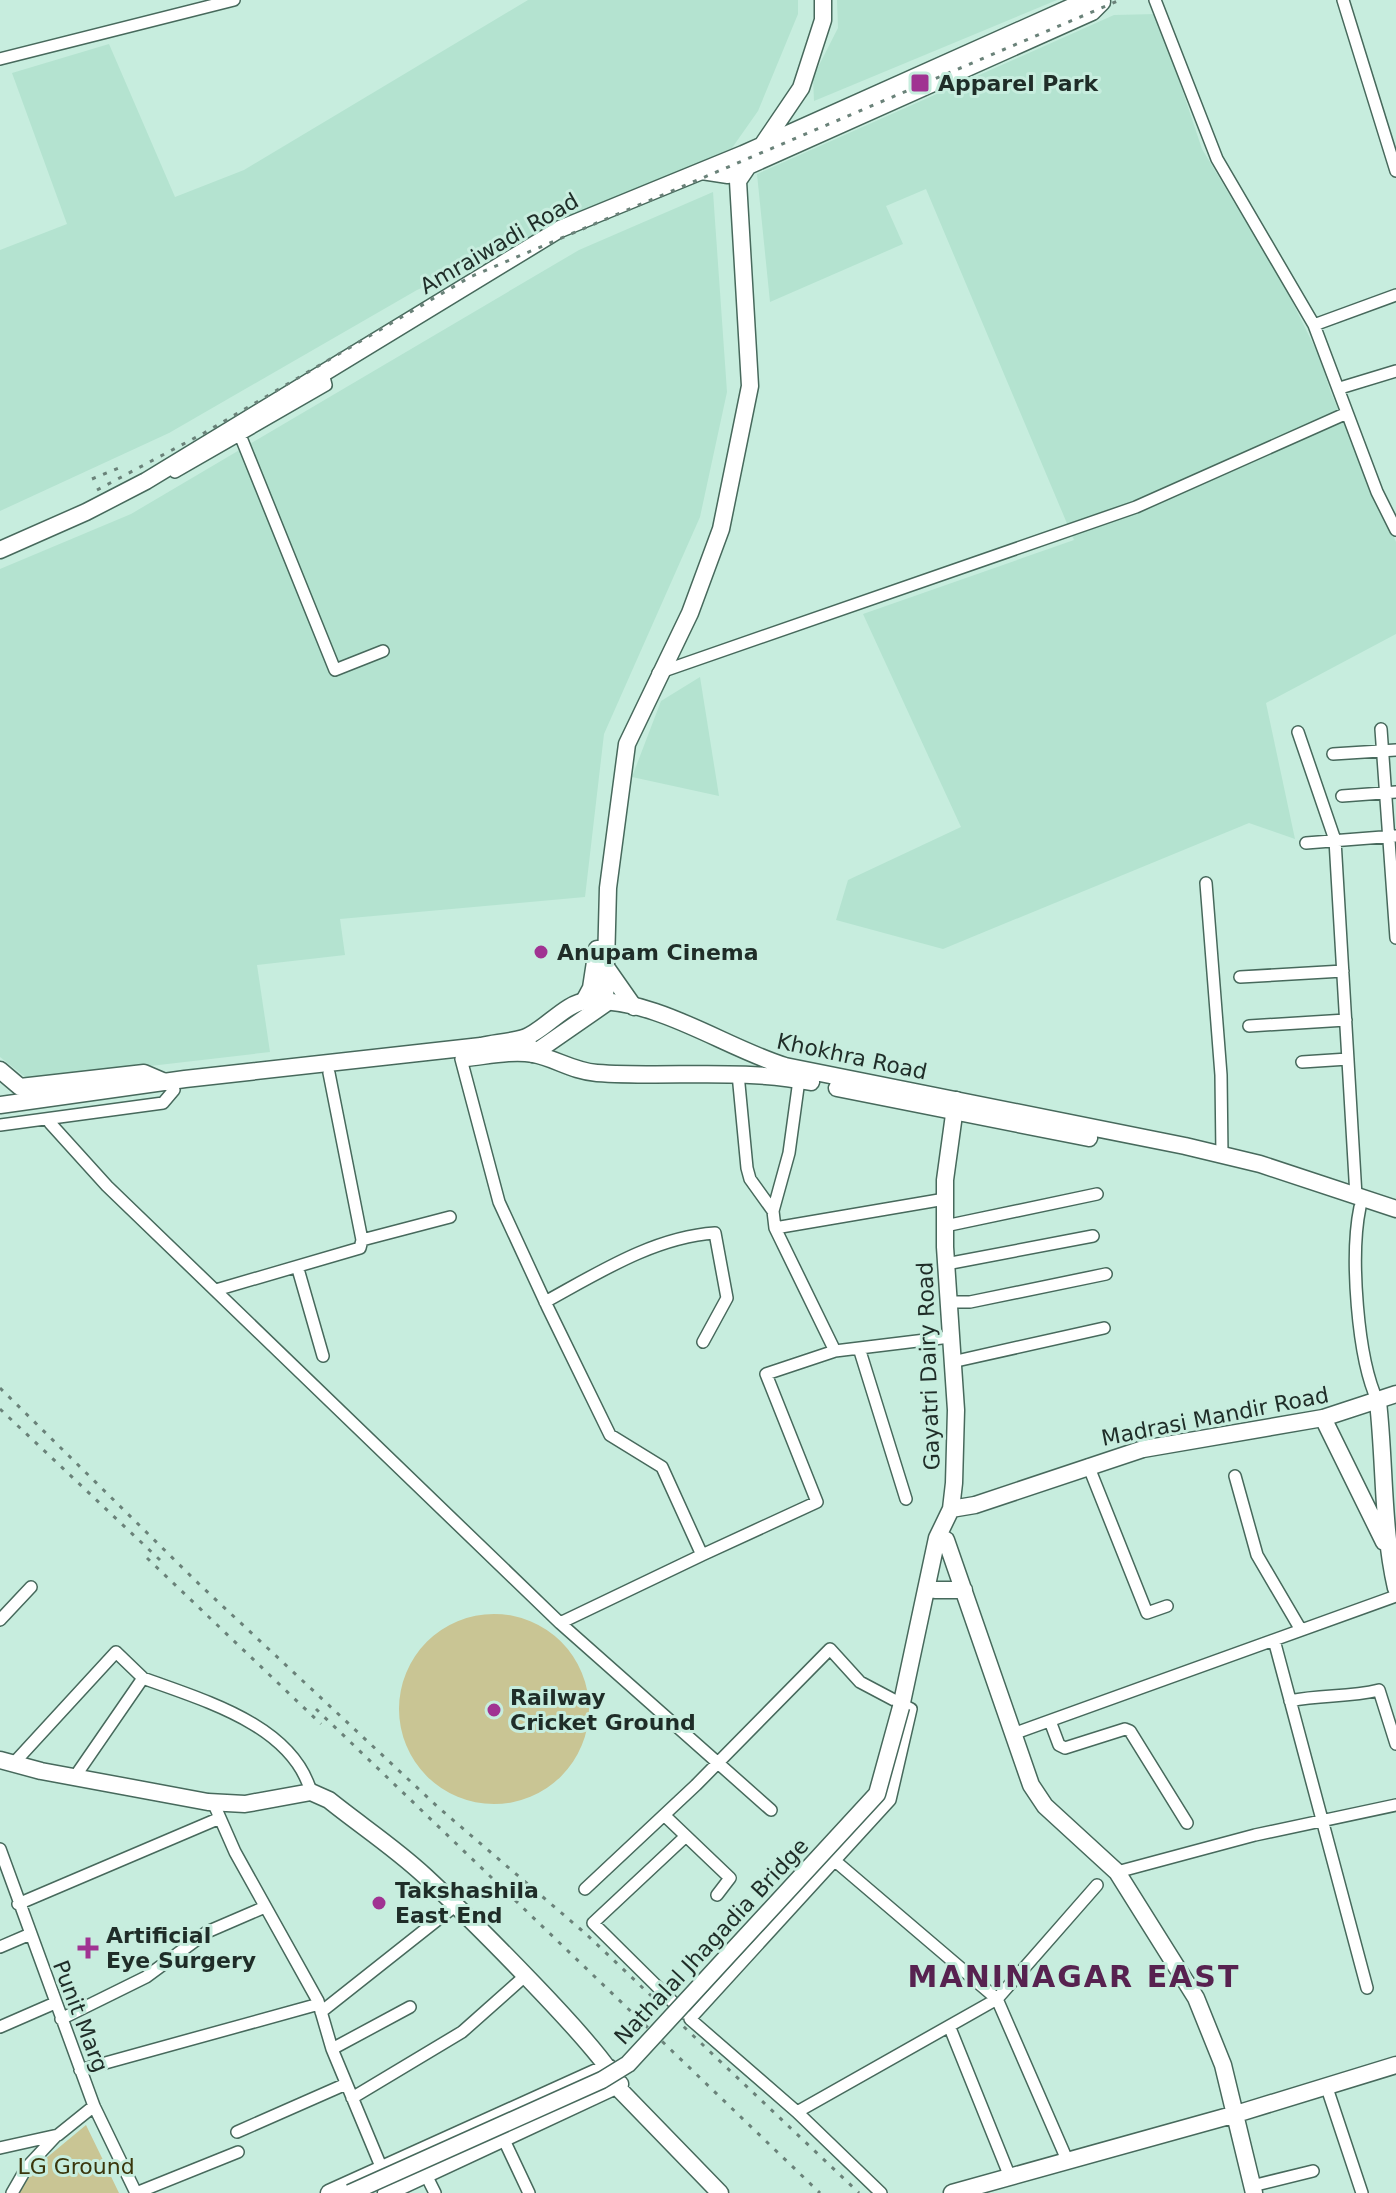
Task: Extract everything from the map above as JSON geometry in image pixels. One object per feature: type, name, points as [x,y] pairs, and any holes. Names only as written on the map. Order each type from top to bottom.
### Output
[{"type":"main road","points":[[733,221],[738,181],[745,160],[794,86],[814,20],[815,0]]},
{"type":"main road","points":[[728,175],[762,144],[801,88],[823,20],[823,0]]},
{"type":"main road","points":[[745,160],[1092,12],[1097,0]]},
{"type":"main road","points":[[762,144],[1097,0]]},
{"type":"main road","name":"Amraiwadi Road","points":[[0,550],[115,497],[560,229],[700,170],[745,160]]},
{"type":"main road","points":[[700,170],[728,175]]},
{"type":"main road","points":[[584,1001],[596,967],[600,881],[619,743],[690,613],[721,529],[743,428],[750,367],[728,175]]},
{"type":"main road","points":[[526,1038],[533,1054],[605,1004],[608,888],[627,744],[657,673]]},
{"type":"main road","points":[[606,967],[634,1007]]},
{"type":"main road","name":"Khokhra Road","points":[[173,1087],[526,1038],[584,1001],[634,1007],[698,1028],[748,1068],[799,1080],[1222,1155],[1358,1201],[1396,1219]]},
{"type":"main road","name":"Khokhra Road","points":[[147,1089],[533,1054],[559,1066],[594,1073],[673,1077],[785,1066],[1213,1162],[1396,1209]]},
{"type":"main road","points":[[0,1070],[20,1087],[144,1073],[173,1087]]},
{"type":"main road","points":[[0,1105],[147,1089]]},
{"type":"main road","points":[[0,1116],[147,1089]]},
{"type":"main road","name":"Gayatri Dairy Road","points":[[904,1706],[937,1538],[948,1515],[956,1410],[945,1199],[955,1106]]},
{"type":"main road","name":"Madrasi Mandir Road","points":[[948,1515],[1088,1465],[1163,1444],[1323,1418],[1396,1394]]},
{"type":"main road","points":[[1378,1402],[1391,1522],[1386,1546]]},
{"type":"main road","points":[[1323,1418],[1386,1546],[1396,1588]]},
{"type":"main road","points":[[904,1706],[935,1590],[948,1515]]},
{"type":"main road","points":[[946,1540],[1038,1797],[1117,1872],[1196,1998],[1223,2065],[1253,2190]]},
{"type":"main road","points":[[935,1590],[964,1590]]},
{"type":"main road","name":"Nathalal Jhagadia Bridge","points":[[350,2193],[602,2080],[628,2064],[877,1794],[904,1706]]},
{"type":"main road","name":"Nathalal Jhagadia Bridge","points":[[365,2193],[605,2085],[632,2069],[883,1797],[904,1706]]},
{"type":"main road","points":[[6,1762],[217,1810],[311,1792],[329,1800],[423,1874],[525,1976],[608,2067],[620,2084],[620,2090],[720,2192]]},
{"type":"main road","points":[[952,2193],[1327,2088],[1396,2065]]},
{"type":"main road","points":[[329,2193],[608,2067]]},
{"type":"main road","points":[[386,2193],[620,2084]]},
{"type":"street","points":[[1155,0],[1217,159],[1314,325],[1396,530]]},
{"type":"street","points":[[1343,0],[1396,171]]},
{"type":"street","points":[[0,59],[227,1]]},
{"type":"street","points":[[1314,325],[1396,295]]},
{"type":"street","points":[[1340,388],[1396,371]]},
{"type":"street","points":[[115,497],[120,504],[326,385],[323,373]]},
{"type":"street","points":[[657,673],[1136,507],[1347,413]]},
{"type":"street","points":[[240,435],[335,670],[383,651]]},
{"type":"street","points":[[1381,729],[1382,751],[1391,792],[1396,938]]},
{"type":"street","points":[[1298,732],[1335,840],[1358,1201],[1354,1236],[1366,1376],[1378,1402]]},
{"type":"street","points":[[1333,754],[1396,750]]},
{"type":"street","points":[[1342,796],[1391,792]]},
{"type":"street","points":[[1306,843],[1392,836]]},
{"type":"street","points":[[1206,883],[1221,1075],[1222,1155]]},
{"type":"street","points":[[1240,977],[1343,971]]},
{"type":"street","points":[[1249,1026],[1346,1020]]},
{"type":"street","points":[[461,1059],[499,1202],[545,1302],[610,1435],[662,1467],[702,1555]]},
{"type":"street","points":[[1302,1062],[1348,1059]]},
{"type":"street","points":[[748,1068],[747,1168],[750,1179],[773,1211]]},
{"type":"street","points":[[216,1290],[298,1269],[360,1248],[362,1240],[329,1073]]},
{"type":"street","points":[[799,1080],[789,1153],[773,1211],[775,1228],[835,1351]]},
{"type":"street","points":[[0,1125],[163,1103],[173,1087]]},
{"type":"street","points":[[50,1123],[107,1186],[560,1623],[771,1810]]},
{"type":"street","points":[[945,1226],[1097,1194]]},
{"type":"street","points":[[775,1228],[945,1199]]},
{"type":"street","points":[[362,1240],[450,1217]]},
{"type":"street","points":[[545,1302],[598,1273],[682,1235],[715,1233],[727,1298],[703,1342]]},
{"type":"street","points":[[946,1264],[1093,1236]]},
{"type":"street","points":[[298,1269],[323,1356]]},
{"type":"street","points":[[948,1302],[970,1302],[1106,1274]]},
{"type":"street","points":[[952,1362],[1104,1328]]},
{"type":"street","points":[[560,1623],[817,1502],[766,1374],[835,1351],[950,1337]]},
{"type":"street","points":[[859,1348],[906,1499]]},
{"type":"street","points":[[1088,1465],[1147,1613],[1167,1606]]},
{"type":"street","points":[[1235,1476],[1257,1555],[1301,1630]]},
{"type":"street","points":[[0,1620],[31,1587]]},
{"type":"street","points":[[1013,1734],[1396,1596]]},
{"type":"street","points":[[1274,1640],[1367,1988]]},
{"type":"street","points":[[585,1889],[717,1764],[830,1649],[860,1682],[911,1709],[890,1800],[690,2019]]},
{"type":"street","points":[[6,1762],[116,1652],[143,1678],[245,1716],[305,1769],[311,1792]]},
{"type":"street","points":[[74,1778],[143,1678]]},
{"type":"street","points":[[1290,1701],[1323,1694],[1343,1698],[1379,1690],[1396,1744]]},
{"type":"street","points":[[1050,1721],[1059,1745],[1065,1748],[1125,1729],[1130,1731],[1187,1823]]},
{"type":"street","points":[[1117,1872],[1396,1805]]},
{"type":"street","points":[[18,1904],[217,1810],[320,2008],[332,2049],[382,2169]]},
{"type":"street","points":[[664,1815],[730,1878],[717,1895]]},
{"type":"street","points":[[686,1836],[593,1923],[690,2019],[797,2112],[881,2193]]},
{"type":"street","name":"Punit Marg","points":[[0,1849],[28,1935],[94,2106],[136,2193]]},
{"type":"street","points":[[834,1860],[997,1999],[1068,2162]]},
{"type":"street","points":[[797,2112],[997,1999],[1097,1885]]},
{"type":"street","points":[[80,2070],[320,2008],[455,1906]]},
{"type":"street","points":[[61,2019],[146,1977],[207,1932],[265,1907]]},
{"type":"street","points":[[0,1947],[28,1935]]},
{"type":"street","points":[[352,2098],[462,2032],[525,1976]]},
{"type":"street","points":[[0,2027],[55,2003]]},
{"type":"street","points":[[332,2049],[410,2007]]},
{"type":"street","points":[[950,2028],[1010,2177]]},
{"type":"street","points":[[237,2132],[346,2084]]},
{"type":"street","points":[[1327,2088],[1362,2193]]},
{"type":"street","points":[[12,2193],[27,2167],[58,2135],[94,2106]]},
{"type":"street","points":[[1,2147],[58,2135]]},
{"type":"street","points":[[504,2140],[529,2193]]},
{"type":"street","points":[[136,2193],[238,2152]]},
{"type":"street","points":[[1253,2190],[1313,2171]]},
{"type":"street","points":[[426,2175],[435,2193]]},
{"type":"shaded area","points":[[528,0],[798,0],[798,14],[758,111],[732,148],[417,290],[169,433],[0,511],[0,250],[67,224],[12,73],[109,44],[175,197],[244,170]]},
{"type":"shaded area","points":[[837,0],[1057,0],[814,101],[813,77],[838,28]]},
{"type":"shaded area","points":[[1157,14],[1202,149],[1285,287],[1319,356],[1331,393],[1396,542],[1396,634],[1266,703],[1295,839],[1249,823],[943,949],[836,920],[848,880],[961,827],[863,614],[1074,540],[926,189],[886,206],[903,244],[770,302],[757,174],[1114,15]]},
{"type":"shaded area","points":[[713,192],[727,392],[700,517],[604,734],[585,897],[340,919],[345,955],[257,965],[270,1052],[29,1080],[0,1057],[0,569],[131,514],[579,250]]},
{"type":"shaded area","points":[[700,677],[719,796],[632,777],[661,701]]},
{"type":"green space","name":"Railway Cricket Ground","points":[[494,1614],[530,1621],[561,1642],[582,1673],[589,1709],[582,1745],[561,1776],[530,1797],[494,1804],[458,1797],[427,1776],[406,1745],[399,1709],[406,1673],[427,1642],[458,1621]]},
{"type":"green space","name":"LG Ground","points":[[86,2125],[119,2193],[18,2193],[39,2164]]},
{"type":"railway","points":[[97,490],[204,433],[470,277],[1120,0]]},
{"type":"railway","points":[[92,479],[121,467]]},
{"type":"railway","points":[[0,1388],[200,1585],[439,1808],[586,1934],[859,2193]]},
{"type":"railway","points":[[0,1409],[160,1560]]},
{"type":"railway","points":[[147,1558],[321,1724]]},
{"type":"railway","points":[[316,1709],[820,2193]]},
{"type":"place","name":"Apparel Park","points":[[920,83]]},
{"type":"place","name":"Anupam Cinema","points":[[541,952]]},
{"type":"place","name":"Railway Cricket Ground","points":[[494,1710]]},
{"type":"place","name":"Takshashila East End","points":[[379,1903]]},
{"type":"place","name":"Artificial Eye Surgery","points":[[88,1948]]},
{"type":"district","name":"MANINAGAR EAST","points":[[1074,1977]]}]
